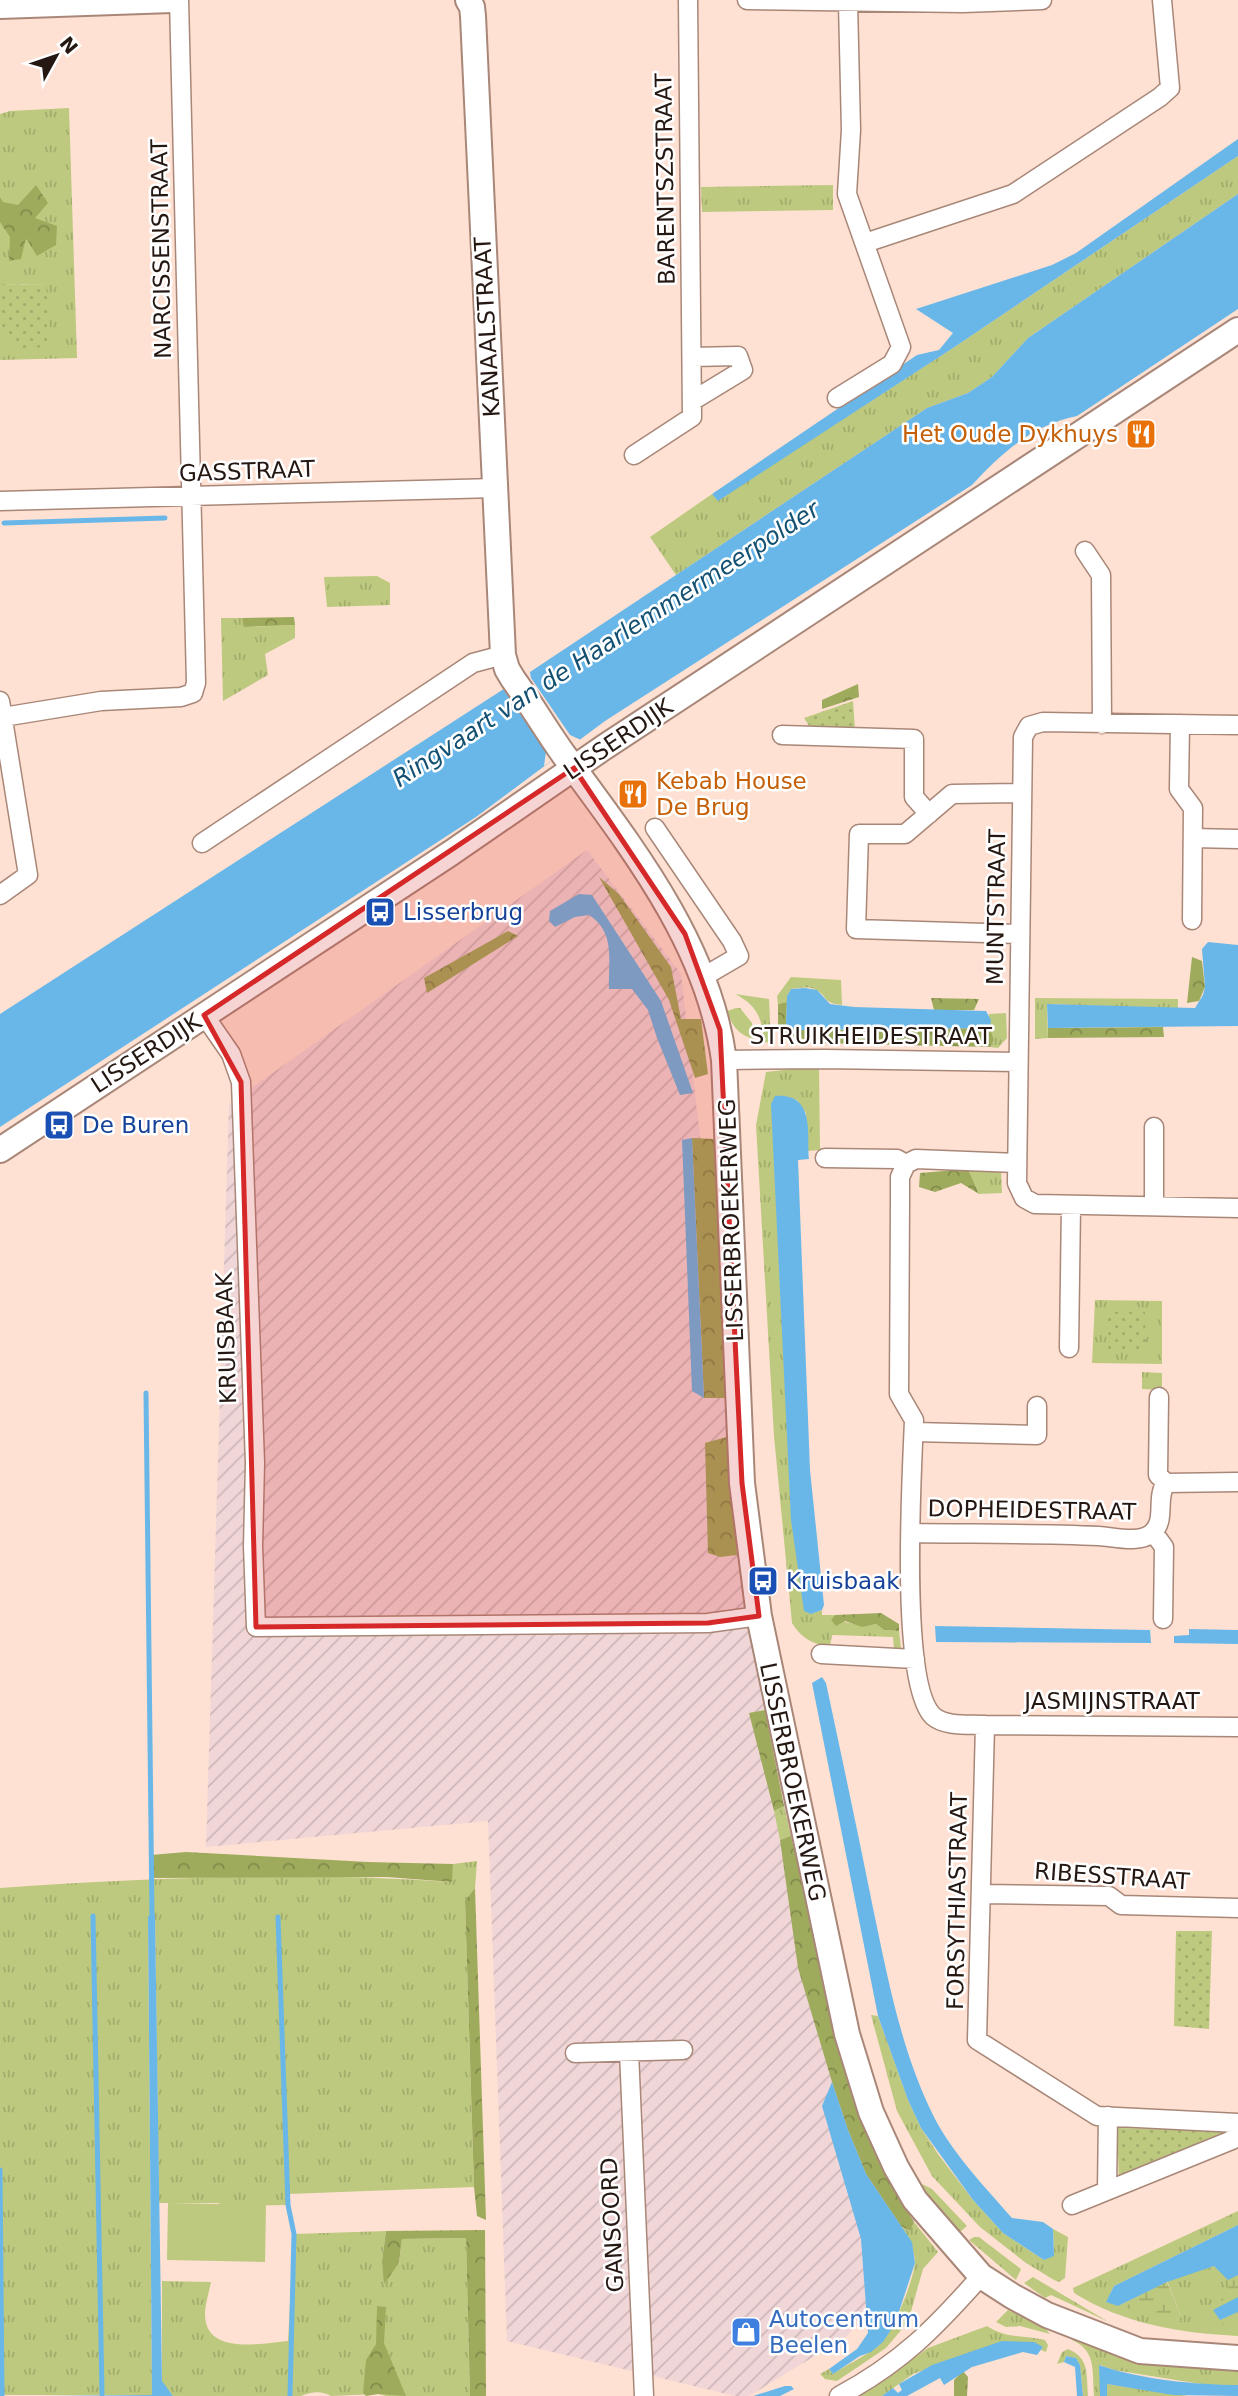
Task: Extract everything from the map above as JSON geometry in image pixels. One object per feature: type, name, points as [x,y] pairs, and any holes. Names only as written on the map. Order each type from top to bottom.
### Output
[{"type":"main road","points":[[0,6],[172,0]]},
{"type":"main road","name":"KANAALSTRAAT","points":[[468,0],[473,16],[503,655],[513,679]]},
{"type":"main road","name":"LISSERDIJK","points":[[0,1150],[461,846],[568,760],[1238,330]]},
{"type":"main road","name":"LISSERBROEKERWEG","points":[[513,679],[685,934],[703,977],[720,1030],[724,1060],[742,1483],[759,1616],[846,2034],[871,2112],[896,2167],[915,2200],[981,2276],[1047,2315],[1140,2351],[1238,2358]]},
{"type":"street","name":"NARCISSENSTRAAT","points":[[1,709],[181,697],[192,693],[196,682],[179,0]]},
{"type":"street","name":"BARENTSZSTRAAT","points":[[688,0],[692,401]]},
{"type":"street","points":[[747,0],[848,3],[1042,0]]},
{"type":"street","points":[[865,243],[1013,194],[1160,97],[1170,88],[1162,0]]},
{"type":"street","points":[[837,398],[892,364],[901,347],[847,194],[851,130],[848,3]]},
{"type":"street","points":[[634,455],[692,417],[692,401],[743,370],[738,356],[692,357]]},
{"type":"street","name":"GASSTRAAT","points":[[0,501],[496,488]]},
{"type":"street","points":[[1085,551],[1101,575],[1102,724]]},
{"type":"street","points":[[202,843],[473,663],[503,655]]},
{"type":"street","points":[[0,895],[28,875],[1,709]]},
{"type":"street","name":"MUNTSTRAAT","points":[[1238,724],[1043,722],[1029,726],[1023,737],[1017,1163],[1017,1183],[1024,1198],[1035,1204],[1238,1208]]},
{"type":"street","points":[[1180,724],[1179,789],[1193,808],[1192,920]]},
{"type":"street","points":[[782,734],[914,739],[914,797],[929,814]]},
{"type":"street","points":[[1020,934],[856,929],[859,834],[905,834],[952,794],[1021,793]]},
{"type":"street","points":[[655,828],[732,941],[739,956],[703,977]]},
{"type":"street","points":[[1193,838],[1238,839]]},
{"type":"street","name":"KRUISBAAK","points":[[204,1015],[231,1054],[242,1082],[255,1463],[253,1546],[256,1627],[708,1623],[759,1616]]},
{"type":"street","name":"STRUIKHEIDESTRAAT","points":[[724,1060],[1018,1062]]},
{"type":"street","points":[[1154,1127],[1154,1206]]},
{"type":"street","points":[[825,1158],[897,1159],[906,1164],[916,1159],[1017,1163]]},
{"type":"street","name":"DOPHEIDESTRAAT","points":[[906,1164],[900,1189],[899,1394],[914,1420],[910,1617],[915,1659]]},
{"type":"street","points":[[1069,1348],[1071,1205]]},
{"type":"street","name":"DOPHEIDESTRAAT","points":[[1159,1397],[1158,1475],[1166,1483],[1238,1482]]},
{"type":"street","points":[[914,1432],[1037,1435],[1037,1406]]},
{"type":"street","name":"DOPHEIDESTRAAT","points":[[911,1533],[1073,1535],[1142,1539],[1153,1532],[1160,1521],[1162,1489],[1166,1483]]},
{"type":"street","name":"DOPHEIDESTRAAT","points":[[1153,1532],[1164,1547],[1163,1619]]},
{"type":"street","points":[[821,1654],[915,1659],[926,1705],[934,1718],[951,1723],[985,1725]]},
{"type":"street","name":"JASMIJNSTRAAT","points":[[985,1725],[1238,1727]]},
{"type":"street","name":"FORSYTHIASTRAAT","points":[[985,1725],[978,2040],[1097,2116],[1238,2123]]},
{"type":"street","name":"RIBESSTRAAT","points":[[982,1894],[1109,1896],[1121,1905],[1238,1908]]},
{"type":"street","points":[[575,2053],[683,2050]]},
{"type":"street","name":"GANSOORD","points":[[629,2052],[644,2396]]},
{"type":"street","points":[[1107,2190],[1108,2116]]},
{"type":"street","points":[[1072,2205],[1232,2140],[1238,2132]]},
{"type":"street","points":[[839,2396],[894,2363],[918,2343],[981,2276]]},
{"type":"highlighted area","points":[[574,768],[685,934],[720,1030],[742,1483],[759,1616],[708,1623],[256,1627],[241,1082],[204,1015]]},
{"type":"shaded area","points":[[587,850],[681,974],[763,1674],[825,1967],[924,2249],[846,2337],[749,2396],[735,2396],[507,2341],[488,1821],[206,1847],[229,1104]]},
{"type":"green space","points":[[69,108],[77,358],[0,360],[0,325],[4,330],[46,285],[0,284],[0,114],[10,111]]},
{"type":"green space","points":[[1238,156],[1238,194],[1028,338],[992,377],[968,393],[927,408],[676,575],[650,537],[712,494],[718,500],[953,348]]},
{"type":"green space","points":[[36,185],[48,203],[35,218],[57,226],[56,245],[37,256],[26,238],[21,259],[9,261],[10,237],[0,222],[0,197],[3,202],[18,205]]},
{"type":"green space","points":[[833,185],[833,210],[702,212],[701,187]]},
{"type":"green space","points":[[0,284],[46,285],[51,340],[44,347],[18,349],[0,325]]},
{"type":"green space","points":[[377,576],[390,583],[390,605],[327,607],[324,577]]},
{"type":"green space","points":[[294,617],[295,625],[244,627],[242,618]]},
{"type":"green space","points":[[221,618],[242,618],[245,627],[295,625],[295,638],[265,654],[268,675],[223,701]]},
{"type":"green space","points":[[858,684],[859,697],[822,709],[822,700]]},
{"type":"green space","points":[[853,701],[855,730],[812,730],[804,718]]},
{"type":"green space","points":[[599,877],[619,894],[671,967],[681,1019],[701,1019],[708,1074],[695,1078],[669,1000]]},
{"type":"green space","points":[[508,931],[518,936],[427,993],[424,978]]},
{"type":"green space","points":[[1192,957],[1202,961],[1205,987],[1199,1001],[1187,1003]]},
{"type":"green space","points":[[791,977],[841,980],[842,1005],[831,1003],[816,990],[807,988],[791,989],[787,1002],[778,1004],[777,996]]},
{"type":"green space","points":[[735,994],[769,999],[771,1043],[764,1042],[757,1013],[749,1003]]},
{"type":"green space","points":[[931,998],[979,999],[974,1010],[934,1010]]},
{"type":"green space","points":[[1035,998],[1178,999],[1178,1009],[1047,1004],[1048,1038],[1035,1039]]},
{"type":"green space","points":[[787,1002],[786,1025],[798,1030],[990,1028],[994,1040],[990,1047],[816,1043],[778,1031],[778,1004]]},
{"type":"green space","points":[[740,1008],[752,1023],[753,1039],[736,1029],[731,1021],[727,1011]]},
{"type":"green space","points":[[1006,1013],[1007,1038],[998,1048],[990,1047],[994,1040],[989,1014]]},
{"type":"green space","points":[[1163,1027],[1164,1037],[1048,1038],[1048,1028]]},
{"type":"green space","points":[[819,1066],[820,1150],[808,1151],[806,1113],[796,1099],[811,1614],[822,1610],[822,1615],[835,1615],[831,1620],[859,1625],[876,1624],[884,1630],[899,1631],[901,1649],[894,1649],[893,1637],[832,1635],[830,1646],[818,1644],[803,1637],[792,1623],[774,1436],[756,1125],[766,1072]]},
{"type":"green space","points":[[692,1138],[714,1139],[726,1398],[704,1398]]},
{"type":"green space","points":[[968,1169],[1001,1169],[1002,1193],[979,1194]]},
{"type":"green space","points":[[968,1169],[979,1194],[961,1183],[935,1192],[919,1187],[920,1173]]},
{"type":"green space","points":[[1095,1300],[1162,1301],[1162,1364],[1092,1363]]},
{"type":"green space","points":[[1107,1312],[1145,1312],[1146,1349],[1107,1349]]},
{"type":"green space","points":[[1142,1372],[1162,1373],[1162,1390],[1142,1389]]},
{"type":"green space","points":[[730,1436],[737,1555],[720,1557],[708,1553],[705,1443]]},
{"type":"green space","points":[[881,1613],[899,1624],[899,1631],[884,1630],[876,1624],[862,1627],[845,1621],[836,1626],[831,1620],[835,1615]]},
{"type":"green space","points":[[765,1710],[784,1806],[774,1811],[749,1713]]},
{"type":"green space","points":[[784,1806],[791,1836],[780,1840],[774,1811]]},
{"type":"green space","points":[[791,1836],[839,2041],[886,2177],[914,2222],[910,2231],[901,2226],[866,2174],[832,2082],[798,1968],[780,1840]]},
{"type":"green space","points":[[186,1852],[453,1864],[452,1882],[387,1877],[151,1878],[151,1855]]},
{"type":"green space","points":[[477,1861],[475,1888],[465,1902],[474,2187],[288,2194],[288,2205],[159,2203],[155,1916],[148,1916],[152,2395],[2,2395],[0,1888],[113,1881],[282,1876],[451,1882],[453,1864]]},
{"type":"green space","points":[[475,1888],[486,2220],[477,2216],[474,2187],[465,1901]]},
{"type":"green space","points":[[1176,1931],[1212,1931],[1209,2029],[1174,2026]]},
{"type":"green space","points":[[871,2015],[878,2016],[908,2100],[921,2128],[938,2154],[973,2200],[1003,2233],[1044,2260],[1054,2255],[1053,2229],[1068,2237],[1065,2278],[1059,2282],[1026,2263],[980,2227],[932,2176],[897,2111]]},
{"type":"green space","points":[[1117,2128],[1229,2130],[1226,2136],[1119,2182]]},
{"type":"green space","points":[[918,2182],[932,2189],[967,2226],[960,2232]]},
{"type":"green space","points":[[168,2203],[266,2205],[265,2262],[167,2260]]},
{"type":"green space","points":[[1238,2211],[1238,2225],[1114,2286],[1107,2301],[1183,2321],[1167,2281],[1214,2266],[1228,2279],[1238,2275],[1220,2320],[1238,2312],[1238,2336],[1153,2325],[1093,2304],[1074,2293],[1073,2288]]},
{"type":"green space","points":[[914,2222],[938,2252],[923,2269],[908,2322],[886,2348],[837,2381],[825,2379],[820,2374],[829,2369],[833,2374],[873,2350],[888,2335],[912,2279],[915,2261],[909,2238],[901,2226],[909,2231]]},
{"type":"green space","points":[[485,2230],[486,2396],[470,2396],[466,2238],[402,2239],[399,2263],[384,2284],[382,2261],[386,2231]]},
{"type":"green space","points":[[386,2231],[382,2261],[399,2264],[402,2239],[466,2238],[470,2396],[331,2396],[316,2392],[301,2396],[173,2396],[162,2382],[162,2281],[211,2282],[205,2311],[208,2328],[215,2337],[225,2342],[251,2344],[288,2341],[294,2234]]},
{"type":"green space","points":[[979,2237],[1021,2269],[1016,2280],[969,2240]]},
{"type":"green space","points":[[1221,2257],[1228,2279],[1238,2275],[1238,2304],[1218,2317],[1213,2310],[1228,2291],[1228,2280],[1214,2266],[1167,2282],[1183,2321],[1118,2306],[1152,2289],[1167,2275]]},
{"type":"green space","points":[[1033,2277],[1107,2321],[1051,2295],[1045,2298],[1024,2283]]},
{"type":"green space","points":[[377,2306],[386,2307],[384,2343],[406,2396],[366,2396],[363,2393],[366,2360],[376,2344]]},
{"type":"green space","points":[[1008,2310],[1045,2328],[1050,2334],[1020,2326],[1006,2327],[996,2322]]},
{"type":"green space","points":[[1238,2312],[1238,2328],[1225,2328],[1220,2320]]},
{"type":"green space","points":[[987,2326],[1008,2335],[1045,2340],[1048,2345],[1046,2352],[1041,2350],[1043,2347],[976,2351],[913,2374],[882,2396],[860,2396],[928,2348]]},
{"type":"green space","points":[[1073,2336],[1238,2366],[1238,2385],[1207,2385],[1114,2370],[1100,2365],[1100,2396],[1094,2396],[1092,2363],[1086,2350],[1072,2340]]},
{"type":"green space","points":[[1068,2349],[1083,2362],[1087,2374],[1088,2396],[1083,2396],[1080,2365],[1076,2358],[1066,2356],[1064,2362],[1057,2364],[1062,2352]]},
{"type":"green space","points":[[963,2371],[968,2377],[967,2396],[954,2396],[954,2380]]},
{"type":"green space","points":[[1107,2384],[1188,2396],[1107,2396]]},
{"type":"water","points":[[1238,139],[1238,156],[953,348],[718,501],[712,494],[917,355],[939,350],[953,333],[916,309],[1052,265],[1076,253]]},
{"type":"water","name":"Ringvaart van de Haarlemmermeerpolder","points":[[1238,194],[1238,309],[1077,416],[1032,433],[1007,451],[972,485],[605,721],[476,817],[0,1127],[0,1014],[530,672],[927,408],[968,393],[992,377],[1028,338]]},
{"type":"water","points":[[579,894],[592,895],[661,1001],[693,1093],[680,1095],[648,1010],[632,989],[609,989],[609,948],[598,922],[589,915],[575,917],[555,927],[549,921],[550,911]]},
{"type":"water","points":[[1208,942],[1238,945],[1238,1026],[1048,1028],[1047,1004],[1195,1008],[1205,987],[1202,949]]},
{"type":"water","points":[[791,989],[817,990],[830,1004],[986,1011],[991,1020],[990,1028],[798,1030],[786,1025],[787,996]]},
{"type":"water","points":[[775,1096],[797,1101],[803,1107],[808,1126],[809,1159],[798,1160],[810,1470],[824,1605],[822,1610],[811,1614],[804,1611],[791,1520],[771,1104]]},
{"type":"water","points":[[692,1138],[704,1398],[692,1391],[682,1140]]},
{"type":"water","points":[[935,1626],[1150,1630],[1151,1643],[936,1642]]},
{"type":"water","points":[[1189,1629],[1238,1630],[1238,1644],[1174,1643],[1174,1636],[1189,1635]]},
{"type":"water","points":[[822,1677],[826,1683],[890,1988],[913,2066],[942,2131],[980,2182],[1012,2218],[1043,2222],[1053,2229],[1054,2256],[1044,2260],[1003,2233],[973,2200],[921,2128],[908,2100],[878,2016],[812,1683]]},
{"type":"water","points":[[155,1915],[162,2381],[173,2396],[44,2396],[152,2395],[148,1916]]},
{"type":"water","points":[[832,2082],[866,2174],[912,2242],[915,2263],[895,2324],[883,2342],[833,2374],[829,2369],[857,2349],[868,2333],[861,2239],[822,2106]]},
{"type":"water","points":[[1238,2225],[1238,2275],[1228,2280],[1214,2266],[1167,2282],[1118,2306],[1106,2302],[1114,2286]]},
{"type":"water","points":[[1238,2297],[1238,2312],[1220,2320],[1213,2310]]},
{"type":"water","points":[[1002,2341],[1034,2342],[1043,2347],[1037,2355],[1023,2352],[972,2367],[944,2385],[940,2378],[907,2396],[882,2396],[893,2388],[898,2393],[902,2390],[899,2384],[932,2365]]},
{"type":"water","points":[[1066,2356],[1076,2358],[1080,2365],[1083,2396],[1077,2396],[1075,2367],[1064,2362]]},
{"type":"water","points":[[1099,2365],[1167,2380],[1238,2385],[1238,2396],[1173,2395],[1107,2384],[1107,2396],[1100,2396]]},
{"type":"water","points":[[785,2386],[794,2389],[780,2396],[753,2396]]},
{"type":"pier","points":[[529,668],[531,678],[570,735],[581,740],[544,766],[546,752],[500,684]]},
{"type":"waterway","points":[[4,523],[165,518]]},
{"type":"waterway","points":[[146,1393],[152,1916]]},
{"type":"waterway","points":[[93,1916],[102,2394]]},
{"type":"waterway","points":[[278,1917],[288,2205],[294,2234],[290,2396]]},
{"type":"waterway","points":[[0,2170],[2,2395]]},
{"type":"place","name":"Het Oude Dykhuys","points":[[1141,434]]},
{"type":"place","name":"Kebab House De Brug","points":[[633,794]]},
{"type":"place","name":"Lisserbrug","points":[[380,912]]},
{"type":"place","name":"De Buren","points":[[59,1125]]},
{"type":"place","name":"Kruisbaak","points":[[763,1581]]},
{"type":"place","name":"Autocentrum Beelen","points":[[746,2332]]}]
